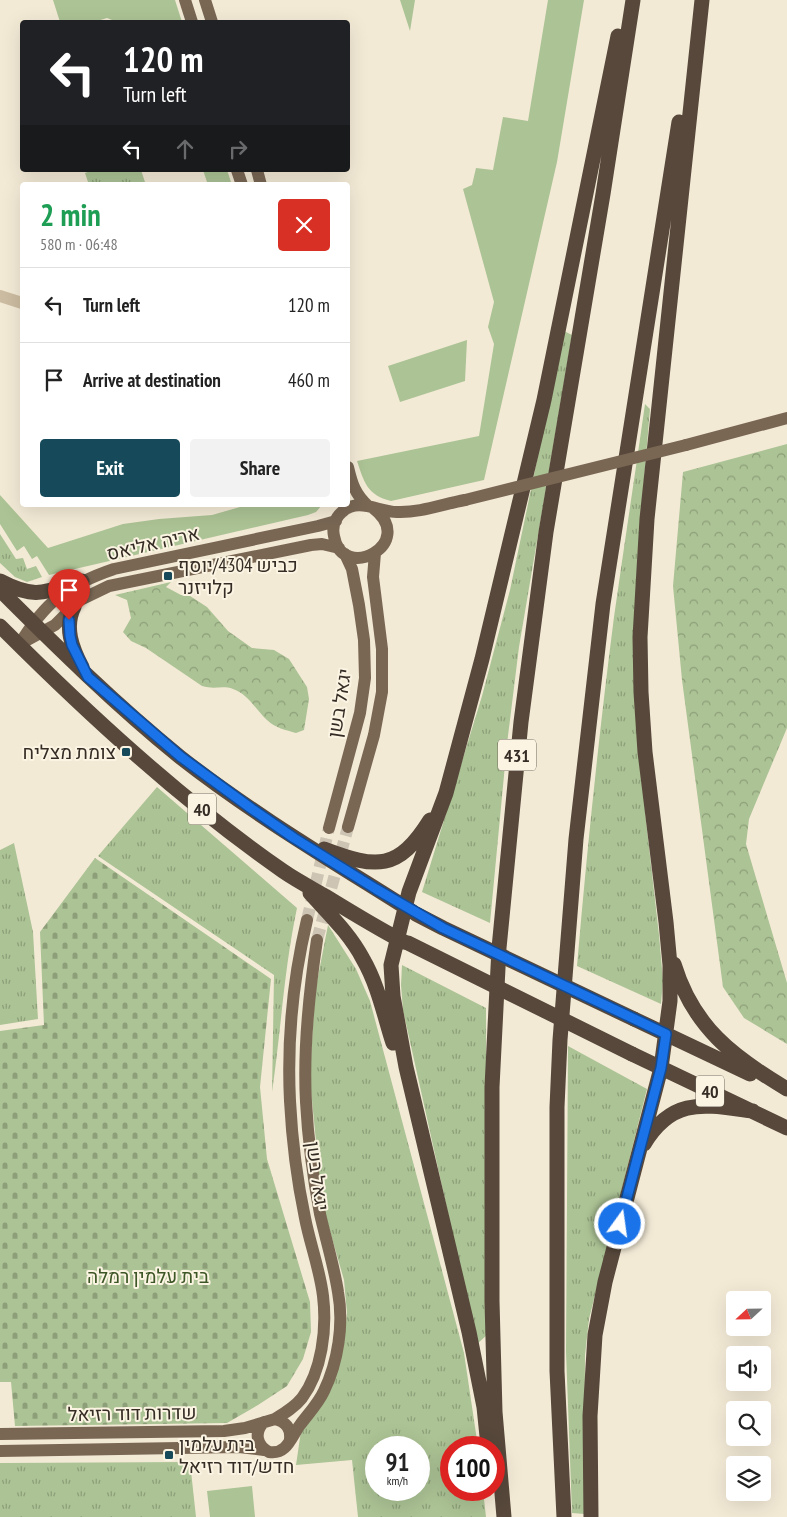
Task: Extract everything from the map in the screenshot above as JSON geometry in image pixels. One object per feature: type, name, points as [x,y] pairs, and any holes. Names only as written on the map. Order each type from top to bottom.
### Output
[{"type":"highway","points":[[488,1436],[484,1407],[472,1348],[406,1067],[393,996],[391,965],[402,941],[411,910],[409,892],[446,793],[482,659],[533,446],[625,0]]},
{"type":"highway","name":"431","points":[[504,1517],[495,1412],[492,1291],[492,1087],[498,948],[521,722],[546,532],[605,184],[633,0]]},
{"type":"highway","points":[[564,1517],[557,1371],[557,1107],[560,1040],[575,849],[603,604],[684,95],[696,0]]},
{"type":"highway","points":[[591,1517],[590,1416],[594,1335],[605,1282],[661,1068],[670,981],[666,922],[645,752],[640,637],[647,519],[702,0]]},
{"type":"highway","points":[[0,581],[16,590],[34,593],[50,591],[82,581]]},
{"type":"highway","name":"40","points":[[0,590],[88,677],[181,757],[294,838],[443,928],[787,1090]]},
{"type":"highway","points":[[74,606],[70,614],[70,636],[76,654],[88,677]]},
{"type":"highway","name":"40","points":[[0,626],[47,673],[152,768],[284,872],[402,941],[787,1128]]},
{"type":"highway","points":[[294,838],[358,861],[376,864],[387,861],[402,854],[419,838],[446,793]]},
{"type":"highway","points":[[299,880],[342,929],[357,949],[371,974],[427,1158]]},
{"type":"highway","points":[[666,922],[679,980],[698,1014],[727,1048],[752,1068],[787,1090]]},
{"type":"highway","points":[[625,1205],[640,1150],[650,1133],[663,1120],[681,1110],[700,1106],[753,1111]]},
{"type":"highway","points":[[495,1501],[497,1517]]},
{"type":"main road","points":[[185,0],[191,20]]},
{"type":"main road","points":[[205,0],[211,20]]},
{"type":"main road","points":[[409,512],[400,517],[387,533],[385,541],[375,553],[360,558],[342,551],[334,535],[338,514],[352,506],[360,504],[396,512],[409,512],[465,500],[787,418]]},
{"type":"main road","points":[[350,474],[359,498],[384,519],[387,533]]},
{"type":"main road","name":"אריה אליאס","points":[[19,645],[38,628],[56,599],[69,588],[82,581],[114,569],[318,526],[338,514]]},
{"type":"main road","name":"אריה אליאס","points":[[38,628],[56,625],[80,600],[95,592],[127,582],[311,545],[322,544],[342,551]]},
{"type":"main road","name":"יגאל בשן","points":[[329,828],[360,714],[365,678],[364,640],[359,604],[352,569],[342,551]]},
{"type":"main road","name":"יגאל בשן","points":[[348,826],[374,735],[382,692],[382,649],[373,577],[375,553]]},
{"type":"main road","name":"יגאל בשן","points":[[270,1421],[292,1408],[302,1398],[310,1385],[324,1333],[323,1296],[305,1218],[297,1172],[290,1101],[291,1030],[299,956],[307,920]]},
{"type":"main road","name":"יגאל בשן","points":[[290,1439],[324,1392],[331,1373],[339,1335],[339,1294],[313,1170],[306,1101],[307,1032],[317,940]]},
{"type":"main road","points":[[270,1421],[286,1424],[289,1428],[290,1439],[288,1445],[282,1451],[273,1453],[264,1450],[257,1436],[258,1431],[270,1421]]},
{"type":"main road","name":"שדרות דוד רזיאל","points":[[0,1434],[224,1431],[245,1428],[270,1421]]},
{"type":"main road","name":"שדרות דוד רזיאל","points":[[0,1451],[239,1447],[264,1450]]},
{"type":"street","points":[[0,296],[20,302]]},
{"type":"green space","points":[[53,0],[175,0],[181,20],[112,20],[107,18],[100,20],[59,20]]},
{"type":"green space","points":[[400,0],[415,0],[410,31]]},
{"type":"green space","points":[[548,0],[584,0],[557,162],[484,480],[391,501],[377,495],[368,487],[357,461],[479,436],[494,344],[488,327],[494,302],[463,189],[472,185],[476,168],[493,170],[503,117],[528,121]]},
{"type":"green space","points":[[142,172],[145,182],[88,182],[85,173]]},
{"type":"green space","points":[[204,172],[228,172],[231,182],[207,182]]},
{"type":"green space","points":[[564,331],[572,335],[519,647],[507,744],[490,923],[422,892],[482,696],[510,590]]},
{"type":"green space","points":[[467,340],[465,381],[400,402],[388,366]]},
{"type":"green space","points":[[645,404],[650,409],[640,527],[645,812],[663,980],[661,1004],[577,966],[614,617]]},
{"type":"green space","points":[[787,444],[787,728],[749,819],[746,844],[787,983],[787,1044],[744,1018],[723,987],[682,680],[673,586],[683,472]]},
{"type":"green space","points":[[0,495],[48,548],[123,524],[212,515],[240,507],[320,507],[316,512],[308,515],[49,575],[37,556],[32,559],[24,546],[17,551],[0,524]]},
{"type":"green space","points":[[0,534],[16,559],[23,558],[27,569],[36,566],[42,577],[27,582],[15,577],[0,563]]},
{"type":"green space","points":[[171,582],[166,587],[181,595],[190,596],[207,607],[228,631],[252,648],[274,650],[289,659],[307,687],[309,699],[304,730],[296,733],[277,727],[270,723],[238,691],[222,687],[211,688],[202,686],[146,648],[131,641],[123,632],[131,618],[127,600],[115,595]]},
{"type":"green space","points":[[157,787],[297,908],[289,954],[272,1092],[274,975],[98,856]]},
{"type":"green space","points":[[14,843],[33,932],[38,1019],[0,1025],[0,850]]},
{"type":"green space","name":"בית עלמין רמלה","points":[[95,858],[271,979],[260,1087],[267,1159],[310,1302],[311,1332],[303,1359],[287,1386],[227,1423],[15,1426],[11,1382],[0,1382],[0,1031],[44,1025],[40,932]]},
{"type":"green space","points":[[328,925],[356,969],[370,1001],[464,1353],[476,1436],[440,1436],[440,1501],[484,1501],[486,1517],[358,1517],[352,1460],[296,1465],[301,1431],[344,1342],[347,1313],[344,1280],[322,1203],[311,1090],[315,992]]},
{"type":"green space","points":[[402,965],[486,1008],[487,1335],[477,1344],[403,1010]]},
{"type":"green space","points":[[568,1046],[647,1089],[589,1319],[585,1355],[584,1514],[572,1513],[566,1352]]},
{"type":"green space","points":[[190,1462],[196,1517],[0,1517],[0,1463]]},
{"type":"green space","points":[[252,1486],[255,1517],[210,1517],[207,1491]]},
{"type":"tunnel","points":[[317,940],[348,827]]},
{"type":"tunnel","points":[[307,920],[329,828]]},
{"type":"place","name":"כביש 4304/יוסף קלויזנר","points":[[168,576]]},
{"type":"place","name":"צומת מצליח","points":[[126,752]]},
{"type":"place","name":"בית עלמין חדש/דוד רזיאל","points":[[169,1455]]},
{"type":"route","points":[[69,620],[72,645],[88,677],[138,722],[181,757],[252,809],[294,838],[416,914],[666,1034],[661,1068],[620,1224]]}]
